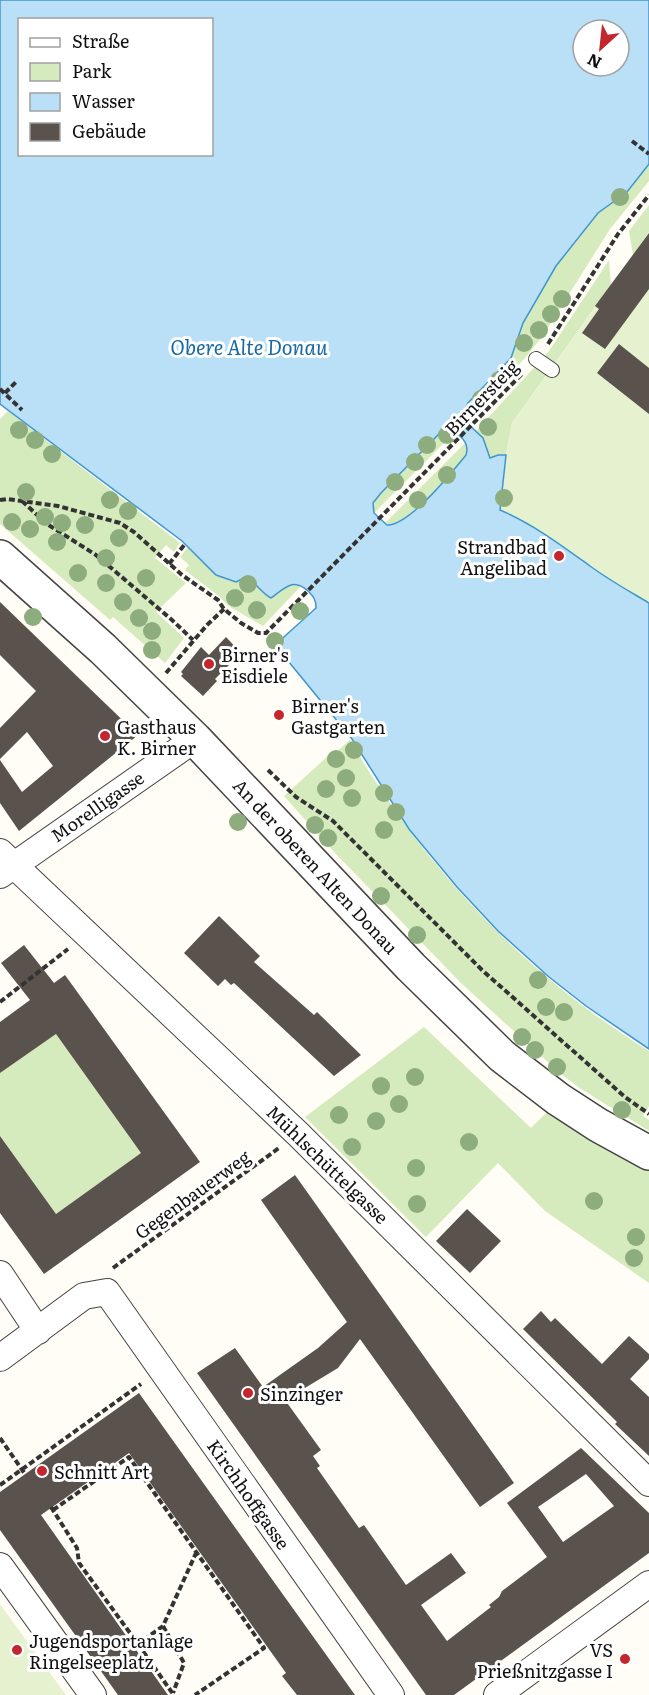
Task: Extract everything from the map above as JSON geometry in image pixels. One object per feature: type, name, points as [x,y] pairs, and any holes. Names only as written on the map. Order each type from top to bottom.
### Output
[{"type":"street","name":"An der oberen Alten Donau","points":[[0,557],[103,649],[195,739],[411,967],[501,1056],[558,1099],[598,1125],[649,1153]]},
{"type":"street","name":"Morelligasse","points":[[4,864],[195,739]]},
{"type":"street","name":"Mühlschüttelgasse","points":[[4,864],[86,935],[298,1134],[649,1483]]},
{"type":"street","points":[[0,1274],[38,1331]]},
{"type":"street","points":[[0,1358],[84,1296],[107,1292]]},
{"type":"street","name":"Kirchhoffgasse","points":[[107,1292],[391,1695]]},
{"type":"street","points":[[0,1566],[93,1695]]},
{"type":"street","points":[[497,1695],[649,1584]]},
{"type":"lane","points":[[536,359],[552,370]]},
{"type":"path","points":[[632,141],[649,154]]},
{"type":"path","name":"Birnersteig","points":[[224,609],[241,624],[258,633],[266,633],[461,438],[536,359],[553,337],[618,234],[649,195]]},
{"type":"path","points":[[5,393],[17,381]]},
{"type":"path","points":[[0,389],[22,410]]},
{"type":"path","points":[[0,500],[58,506],[120,523],[134,532],[169,564],[218,600],[224,609],[193,640],[162,677]]},
{"type":"path","points":[[21,501],[47,524],[96,555],[193,640]]},
{"type":"path","points":[[169,564],[185,544]]},
{"type":"path","points":[[296,797],[333,821],[482,970],[626,1097],[649,1114]]},
{"type":"path","points":[[0,1002],[86,935]]},
{"type":"path","name":"Gegenbauerweg","points":[[107,1292],[113,1266],[298,1134]]},
{"type":"path","points":[[0,1485],[141,1384]]},
{"type":"path","points":[[0,1438],[25,1474]]},
{"type":"path","points":[[173,1694],[79,1563],[77,1548],[52,1509],[129,1457],[264,1648],[195,1695]]},
{"type":"path","points":[[138,1644],[163,1626],[198,1552]]},
{"type":"path","points":[[163,1626],[184,1663],[173,1694]]},
{"type":"green space","points":[[649,164],[649,181],[610,229],[542,337],[465,421],[462,415],[468,403],[511,358],[523,323],[556,266],[598,213],[627,192]]},
{"type":"green space","points":[[649,205],[649,232],[633,255],[629,231]]},
{"type":"green space","name":"Strandbad Angelibad","points":[[649,233],[649,907],[497,535],[512,423]]},
{"type":"green space","points":[[609,260],[611,285],[512,423],[506,455],[490,458],[483,438],[476,431],[549,351]]},
{"type":"green space","points":[[8,411],[180,543],[174,552],[166,545],[155,558],[186,583],[156,612],[184,638],[165,663],[113,617],[110,620],[0,524],[0,419]]},
{"type":"green space","points":[[449,429],[455,432],[374,513],[373,503],[381,493],[444,430]]},
{"type":"green space","points":[[466,442],[468,449],[466,455],[438,489],[399,523],[393,525],[385,523]]},
{"type":"green space","points":[[188,547],[216,575],[250,579],[271,598],[291,584],[302,585],[263,626],[227,605],[185,570],[189,565],[180,557]]},
{"type":"green space","points":[[350,740],[410,831],[480,914],[560,988],[649,1051],[649,1106],[643,1116],[649,1120],[649,1131],[561,1074],[462,984],[335,853],[284,796],[328,756],[330,757]]},
{"type":"green space","points":[[424,1027],[531,1128],[547,1112],[589,1140],[649,1171],[649,1283],[545,1211],[498,1163],[426,1237],[305,1117]]},
{"type":"green space","points":[[56,1034],[141,1153],[56,1214],[0,1136],[0,1073]]},
{"type":"green space","name":"Jugendsportanlage Ringelseeplatz","points":[[0,1604],[66,1695],[0,1695]]},
{"type":"water","name":"Obere Alte Donau","points":[[0,0],[649,0],[649,164],[627,192],[598,213],[556,266],[523,323],[511,358],[468,403],[462,415],[465,421],[483,438],[490,458],[506,455],[500,510],[535,528],[604,576],[649,603],[649,1049],[586,1006],[549,977],[498,931],[457,887],[409,829],[352,739],[275,645],[316,608],[316,603],[308,591],[293,584],[271,598],[248,579],[244,578],[236,582],[216,575],[182,541],[0,404]],"holes":[[[449,429],[457,433],[467,447],[466,455],[418,508],[407,517],[387,525],[374,513],[373,503],[440,433]]]},
{"type":"building","points":[[649,233],[649,289],[605,349],[582,333],[599,309],[595,306]]},
{"type":"building","points":[[619,344],[649,368],[649,414],[597,373]]},
{"type":"building","points":[[0,602],[138,735],[19,831],[0,803],[0,760],[22,792],[53,766],[27,732],[0,759],[0,728],[36,691],[0,655]]},
{"type":"building","name":"Birner's Eisdiele","points":[[226,637],[241,653],[215,679],[217,681],[203,696],[181,676],[183,674],[181,672],[201,647],[209,655]]},
{"type":"building","points":[[219,916],[260,956],[254,962],[314,1015],[317,1012],[361,1055],[334,1076],[234,983],[231,985],[225,979],[218,986],[184,953]]},
{"type":"building","points":[[24,945],[54,983],[65,975],[200,1162],[44,1274],[0,1213],[0,1136],[56,1214],[141,1153],[56,1034],[0,1073],[0,1022],[30,1000],[1,963]]},
{"type":"building","points":[[295,1175],[514,1483],[480,1507],[360,1339],[338,1368],[285,1400],[321,1450],[313,1456],[320,1466],[317,1468],[359,1528],[364,1525],[406,1585],[451,1553],[466,1573],[421,1605],[447,1641],[491,1607],[489,1605],[499,1597],[502,1591],[547,1557],[507,1503],[581,1448],[649,1513],[649,1553],[454,1695],[426,1695],[197,1373],[235,1348],[263,1387],[318,1348],[347,1322],[261,1200]],"holes":[[[586,1474],[614,1506],[563,1542],[538,1507]]]},
{"type":"building","points":[[467,1209],[501,1241],[470,1273],[436,1241]]},
{"type":"building","points":[[541,1311],[551,1322],[555,1318],[602,1364],[629,1336],[649,1354],[649,1359],[630,1379],[649,1397],[649,1456],[523,1329]]},
{"type":"building","points":[[139,1393],[355,1695],[297,1695],[282,1676],[286,1673],[129,1453],[41,1515],[168,1695],[118,1695],[0,1530],[0,1492]]},
{"type":"place","name":"Strandbad Angelibad","points":[[559,556]]},
{"type":"place","name":"Birner's Eisdiele","points":[[209,664]]},
{"type":"place","name":"Birner's Gastgarten","points":[[279,715]]},
{"type":"place","name":"Gasthaus K. Birner","points":[[105,736]]},
{"type":"place","name":"Sinzinger","points":[[248,1393]]},
{"type":"place","name":"Schnitt Art","points":[[42,1471]]},
{"type":"place","name":"Jugendsportanlage Ringelseeplatz","points":[[17,1650]]},
{"type":"place","name":"VS Prießnitzgasse I","points":[[625,1659]]}]
